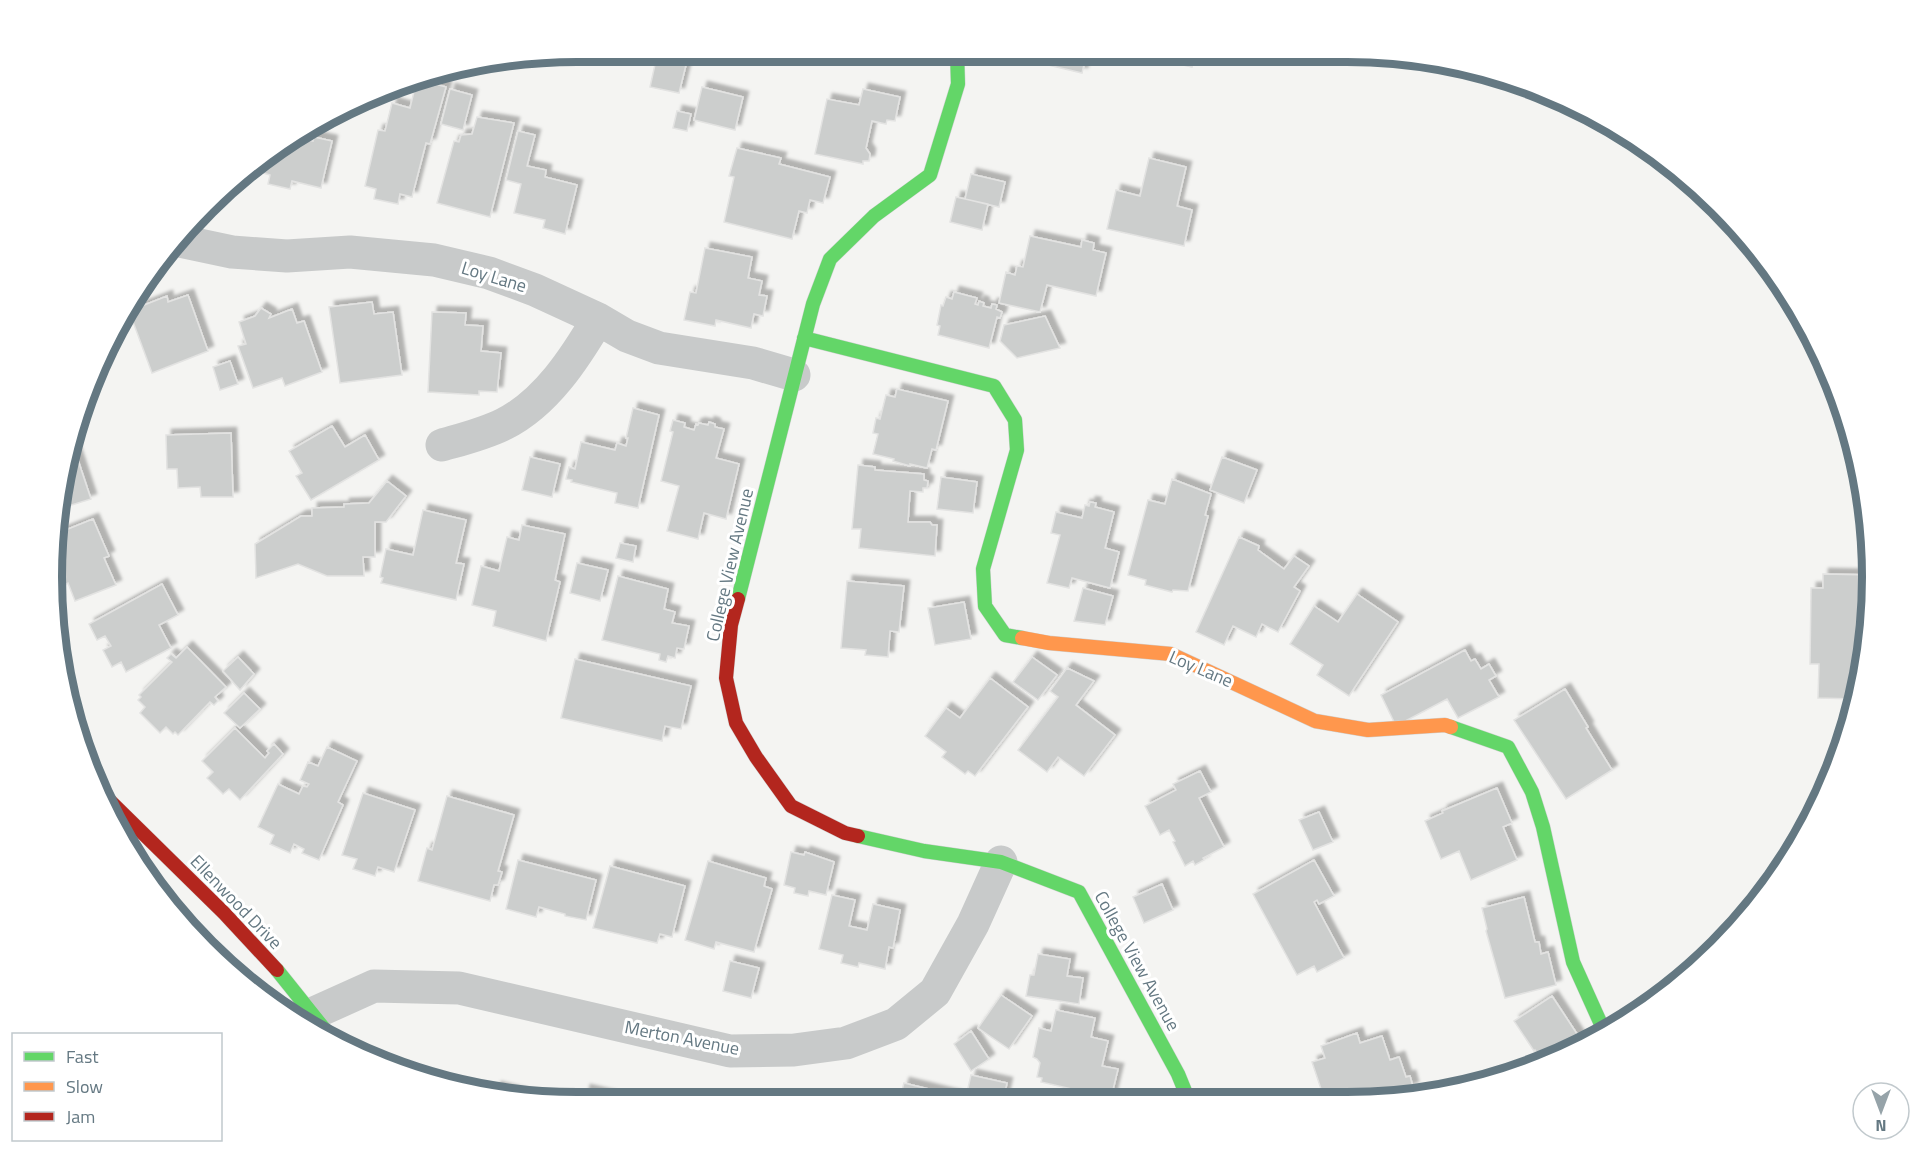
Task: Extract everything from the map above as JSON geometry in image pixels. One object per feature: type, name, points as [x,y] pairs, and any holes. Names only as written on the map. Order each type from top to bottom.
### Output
[{"type":"street","name":"College View Avenue","points":[[957,62],[958,84],[930,175],[874,216],[830,259],[813,304],[731,625],[726,678],[736,723],[756,757],[791,806],[845,833],[924,851],[1001,862],[1079,892],[1178,1074],[1185,1092]]},
{"type":"street","name":"Loy Lane","points":[[185,242],[243,253],[287,256],[350,252],[434,260],[498,276],[535,290],[598,319],[627,336],[659,348],[753,363],[794,375]]},
{"type":"street","points":[[442,445],[476,436],[506,424],[540,398],[573,361],[598,319]]},
{"type":"street","name":"Loy Lane","points":[[804,338],[994,386],[1016,420],[1017,450],[983,569],[985,606],[1005,635],[1049,643],[1171,654],[1315,721],[1368,730],[1445,725],[1508,747],[1532,792],[1543,827],[1573,963],[1601,1025]]},
{"type":"street","name":"Ellenwood Drive","points":[[117,808],[244,933],[322,1024]]},
{"type":"street","name":"Merton Avenue","points":[[322,1024],[374,986],[459,988],[730,1051],[794,1050],[846,1043],[896,1024],[935,992],[973,924],[1001,862]]},
{"type":"building","points":[[656,62],[687,62],[679,93],[650,87]]},
{"type":"building","points":[[1035,62],[1085,62],[1082,73]]},
{"type":"building","points":[[1174,62],[1193,62],[1192,67]]},
{"type":"building","points":[[431,83],[446,87],[430,144],[426,143],[412,197],[400,194],[398,204],[374,199],[376,189],[365,186],[378,130],[385,131],[392,103],[410,108],[415,88]]},
{"type":"building","points":[[702,87],[743,97],[735,130],[694,120]]},
{"type":"building","points":[[450,89],[472,95],[463,130],[441,124]]},
{"type":"building","points":[[863,89],[900,97],[895,121],[887,120],[886,124],[872,121],[866,148],[870,154],[869,161],[863,161],[863,164],[815,154],[827,99],[859,105]]},
{"type":"building","points":[[677,111],[691,114],[687,131],[673,128]]},
{"type":"building","points":[[477,117],[514,123],[490,217],[437,203],[454,141],[459,142],[461,135],[472,134]]},
{"type":"building","points":[[518,131],[535,135],[527,166],[546,170],[545,177],[577,185],[565,234],[543,228],[545,220],[514,213],[521,184],[506,180]]},
{"type":"building","points":[[314,137],[332,141],[321,188],[292,181],[290,189],[268,184],[270,175],[263,173],[264,167],[304,139],[313,141]]},
{"type":"building","points":[[737,148],[781,158],[779,164],[830,177],[823,203],[810,200],[807,213],[799,211],[792,239],[724,222],[734,177],[729,176]]},
{"type":"building","points":[[1149,158],[1186,167],[1177,206],[1192,210],[1184,246],[1107,229],[1116,190],[1140,196]]},
{"type":"building","points":[[971,174],[1005,182],[999,207],[965,199]]},
{"type":"building","points":[[956,197],[988,204],[982,230],[950,222]]},
{"type":"building","points":[[1030,236],[1081,247],[1082,240],[1094,243],[1093,250],[1106,253],[1096,296],[1047,285],[1040,312],[999,303],[1006,272],[1015,275],[1017,266],[1023,267]]},
{"type":"building","points":[[705,248],[752,257],[748,278],[762,281],[759,295],[767,296],[763,316],[754,314],[751,328],[716,320],[715,326],[684,320],[690,292],[696,293]]},
{"type":"building","points":[[954,292],[977,298],[975,304],[978,305],[979,301],[984,303],[983,306],[991,308],[992,304],[997,305],[996,309],[1002,312],[1000,318],[997,317],[989,348],[938,335],[940,326],[937,325],[941,305],[943,306],[946,297],[952,299]]},
{"type":"building","points":[[188,295],[208,351],[152,373],[131,317],[137,308],[167,296],[168,302]]},
{"type":"building","points":[[372,302],[374,314],[393,312],[402,375],[340,383],[329,307]]},
{"type":"building","points":[[261,308],[271,314],[269,318],[292,309],[297,323],[304,321],[322,372],[285,386],[282,378],[253,388],[238,346],[246,344],[239,322],[255,316]]},
{"type":"building","points":[[432,312],[466,313],[465,325],[483,326],[481,351],[501,353],[497,392],[479,391],[479,395],[428,392]]},
{"type":"building","points":[[1045,316],[1060,348],[1017,358],[1000,341],[1004,325]]},
{"type":"building","points":[[230,361],[238,384],[220,390],[213,367]]},
{"type":"building","points":[[897,389],[948,401],[936,450],[932,449],[927,468],[910,464],[910,466],[873,454],[878,434],[873,433],[876,418],[880,419],[886,395],[895,397]]},
{"type":"building","points":[[633,408],[659,415],[638,508],[615,503],[617,493],[566,479],[569,467],[575,469],[581,442],[615,450],[617,443],[626,446]]},
{"type":"building","points":[[673,420],[685,423],[684,427],[694,430],[696,424],[708,425],[709,422],[715,424],[715,427],[724,429],[716,458],[739,464],[726,519],[704,513],[698,539],[667,531],[679,486],[661,481],[673,432],[670,431]]},
{"type":"building","points":[[332,426],[345,447],[365,435],[379,460],[311,500],[296,476],[302,473],[289,451]]},
{"type":"building","points":[[231,433],[233,497],[201,497],[200,487],[178,488],[177,469],[167,469],[166,435]]},
{"type":"building","points":[[76,455],[91,499],[66,507]]},
{"type":"building","points":[[530,457],[560,464],[552,497],[522,490]]},
{"type":"building","points":[[1222,457],[1257,470],[1244,503],[1210,490]]},
{"type":"building","points":[[858,465],[875,467],[875,470],[924,474],[924,480],[928,481],[927,488],[923,488],[923,492],[910,491],[908,522],[930,522],[932,525],[937,525],[935,556],[859,548],[861,529],[852,529]]},
{"type":"building","points":[[941,477],[977,482],[973,513],[937,509]]},
{"type":"building","points":[[1172,479],[1211,494],[1205,515],[1208,516],[1188,591],[1173,590],[1172,592],[1145,585],[1146,580],[1128,575],[1148,500],[1165,504]]},
{"type":"building","points":[[387,481],[406,496],[386,522],[375,522],[375,557],[363,557],[364,576],[327,576],[298,564],[256,578],[255,544],[301,516],[312,516],[312,508],[344,507],[344,504],[369,503]]},
{"type":"building","points":[[1090,502],[1096,503],[1095,507],[1114,512],[1105,548],[1119,552],[1110,588],[1072,578],[1069,588],[1047,583],[1060,535],[1051,533],[1056,512],[1082,518],[1085,505],[1089,506]]},
{"type":"building","points":[[423,510],[466,520],[456,563],[464,564],[456,600],[381,583],[383,578],[380,577],[386,549],[413,555]]},
{"type":"building","points":[[93,519],[109,556],[104,558],[116,585],[75,601],[68,583],[62,586],[64,531]]},
{"type":"building","points":[[522,525],[565,534],[555,580],[560,582],[546,641],[493,626],[496,611],[472,605],[481,566],[499,571],[507,537],[519,540]]},
{"type":"building","points":[[1239,537],[1259,546],[1258,550],[1284,569],[1294,556],[1309,566],[1294,587],[1300,591],[1278,632],[1262,624],[1256,637],[1233,626],[1224,645],[1196,632]]},
{"type":"building","points":[[620,543],[636,546],[633,562],[616,558]]},
{"type":"building","points":[[577,563],[608,570],[600,601],[570,593]]},
{"type":"building","points":[[1823,574],[1862,575],[1857,644],[1847,699],[1818,698],[1819,664],[1810,664],[1811,588],[1823,588]]},
{"type":"building","points":[[618,576],[668,589],[664,609],[675,612],[672,623],[689,626],[684,649],[677,648],[675,658],[668,656],[666,662],[659,660],[660,654],[602,640]]},
{"type":"building","points":[[847,581],[904,586],[899,632],[890,631],[888,657],[865,655],[866,650],[841,648]]},
{"type":"building","points":[[162,584],[178,615],[159,625],[171,648],[126,672],[121,662],[112,667],[103,650],[111,646],[105,636],[97,640],[89,624]]},
{"type":"building","points":[[1083,588],[1113,596],[1105,625],[1074,621]]},
{"type":"building","points":[[1357,594],[1398,622],[1349,696],[1317,675],[1323,665],[1290,644],[1314,606],[1338,622]]},
{"type":"building","points":[[964,602],[971,639],[935,645],[928,608]]},
{"type":"building","points":[[187,647],[226,687],[215,697],[218,701],[214,705],[210,702],[178,735],[175,732],[173,734],[166,727],[160,733],[140,713],[145,707],[138,700],[141,697],[139,695],[172,662],[167,658],[171,654],[176,658]]},
{"type":"building","points":[[1465,650],[1471,661],[1475,659],[1481,669],[1489,664],[1496,676],[1489,680],[1499,697],[1458,718],[1447,699],[1396,726],[1381,695]]},
{"type":"building","points":[[238,657],[254,674],[240,690],[223,671]]},
{"type":"building","points":[[1032,657],[1057,675],[1038,700],[1013,682]]},
{"type":"building","points":[[575,659],[691,686],[681,729],[665,726],[662,741],[561,718]]},
{"type":"building","points":[[1067,668],[1094,681],[1076,705],[1115,735],[1084,776],[1058,757],[1047,772],[1018,750],[1058,697],[1050,691]]},
{"type":"building","points":[[990,678],[1028,707],[975,776],[968,771],[965,774],[942,757],[946,752],[925,736],[946,708],[960,718]]},
{"type":"building","points":[[1565,689],[1612,770],[1566,799],[1514,720]]},
{"type":"building","points":[[244,693],[260,709],[240,728],[224,713]]},
{"type":"building","points":[[235,728],[265,758],[269,753],[267,751],[274,744],[283,754],[240,800],[229,789],[223,794],[207,778],[213,772],[202,761]]},
{"type":"building","points":[[327,747],[357,761],[338,802],[343,805],[319,860],[302,853],[304,849],[294,844],[290,853],[270,844],[274,835],[258,827],[278,784],[299,794],[303,786],[307,787],[309,784],[300,780],[308,762],[318,766]]},
{"type":"building","points":[[1200,771],[1211,792],[1199,798],[1224,847],[1195,865],[1193,861],[1185,866],[1169,830],[1160,835],[1145,806],[1176,790],[1173,784]]},
{"type":"building","points":[[1497,788],[1512,823],[1503,827],[1517,860],[1471,880],[1459,851],[1441,859],[1425,821],[1443,813],[1442,811]]},
{"type":"building","points":[[363,793],[415,810],[394,872],[378,867],[375,876],[353,869],[357,859],[342,855]]},
{"type":"building","points":[[447,796],[514,815],[498,871],[502,872],[498,885],[494,885],[490,901],[418,881],[427,848],[432,850]]},
{"type":"building","points":[[1319,812],[1333,842],[1313,850],[1299,820]]},
{"type":"building","points":[[791,852],[804,855],[805,852],[834,862],[826,895],[809,891],[808,896],[794,893],[795,888],[784,885]]},
{"type":"building","points":[[518,860],[596,880],[586,920],[539,907],[536,917],[506,909]]},
{"type":"building","points":[[1314,860],[1334,896],[1319,904],[1317,900],[1314,902],[1344,958],[1317,972],[1314,966],[1297,975],[1253,894]]},
{"type":"building","points":[[708,861],[766,878],[764,886],[772,889],[754,952],[716,942],[714,949],[685,940]]},
{"type":"building","points":[[610,866],[685,886],[672,937],[660,934],[657,943],[593,928]]},
{"type":"building","points":[[1162,884],[1173,910],[1144,923],[1133,897]]},
{"type":"building","points":[[832,895],[855,900],[849,926],[867,930],[873,904],[900,910],[893,948],[889,947],[885,969],[859,963],[858,967],[841,963],[843,955],[819,949]]},
{"type":"building","points":[[1524,897],[1535,942],[1539,942],[1541,954],[1548,952],[1556,985],[1505,998],[1486,931],[1482,908]]},
{"type":"building","points":[[1038,954],[1070,959],[1067,976],[1083,978],[1079,1004],[1026,996],[1030,975],[1034,975]]},
{"type":"building","points":[[730,961],[759,968],[751,998],[723,991]]},
{"type":"building","points":[[1001,995],[1032,1016],[1009,1049],[978,1028]]},
{"type":"building","points":[[1552,996],[1578,1036],[1538,1054],[1514,1021]]},
{"type":"building","points":[[1056,1010],[1095,1018],[1091,1037],[1108,1041],[1102,1066],[1118,1069],[1112,1092],[1085,1092],[1041,1082],[1042,1078],[1037,1077],[1040,1063],[1033,1057],[1039,1028],[1051,1031]]},
{"type":"building","points":[[971,1031],[989,1059],[971,1071],[954,1044]]},
{"type":"building","points":[[1357,1033],[1360,1043],[1382,1036],[1390,1060],[1399,1057],[1406,1077],[1410,1076],[1413,1087],[1322,1092],[1312,1062],[1325,1058],[1321,1046]]},
{"type":"building","points":[[971,1075],[1007,1083],[1005,1092],[967,1092]]},
{"type":"building","points":[[904,1083],[941,1092],[902,1092]]},
{"type":"traffic: fast","points":[[738,599],[813,304],[830,259],[874,216],[930,175],[958,84],[957,62]]},
{"type":"traffic: fast","points":[[804,338],[994,386],[1015,420],[1017,450],[983,569],[985,606],[1005,635],[1022,638]]},
{"type":"traffic: fast","points":[[1451,727],[1508,747],[1532,792],[1543,827],[1573,962],[1601,1024]]},
{"type":"traffic: fast","points":[[858,836],[924,851],[1001,862],[1079,892],[1178,1074],[1185,1092]]},
{"type":"traffic: fast","points":[[277,970],[320,1023]]},
{"type":"traffic: slow","points":[[1022,638],[1049,643],[1171,654],[1315,721],[1368,730],[1445,725],[1451,727]]},
{"type":"traffic: jam","points":[[738,599],[731,625],[726,678],[736,723],[756,757],[791,806],[845,833],[858,836]]},
{"type":"traffic: jam","points":[[117,808],[224,913],[277,970]]}]
